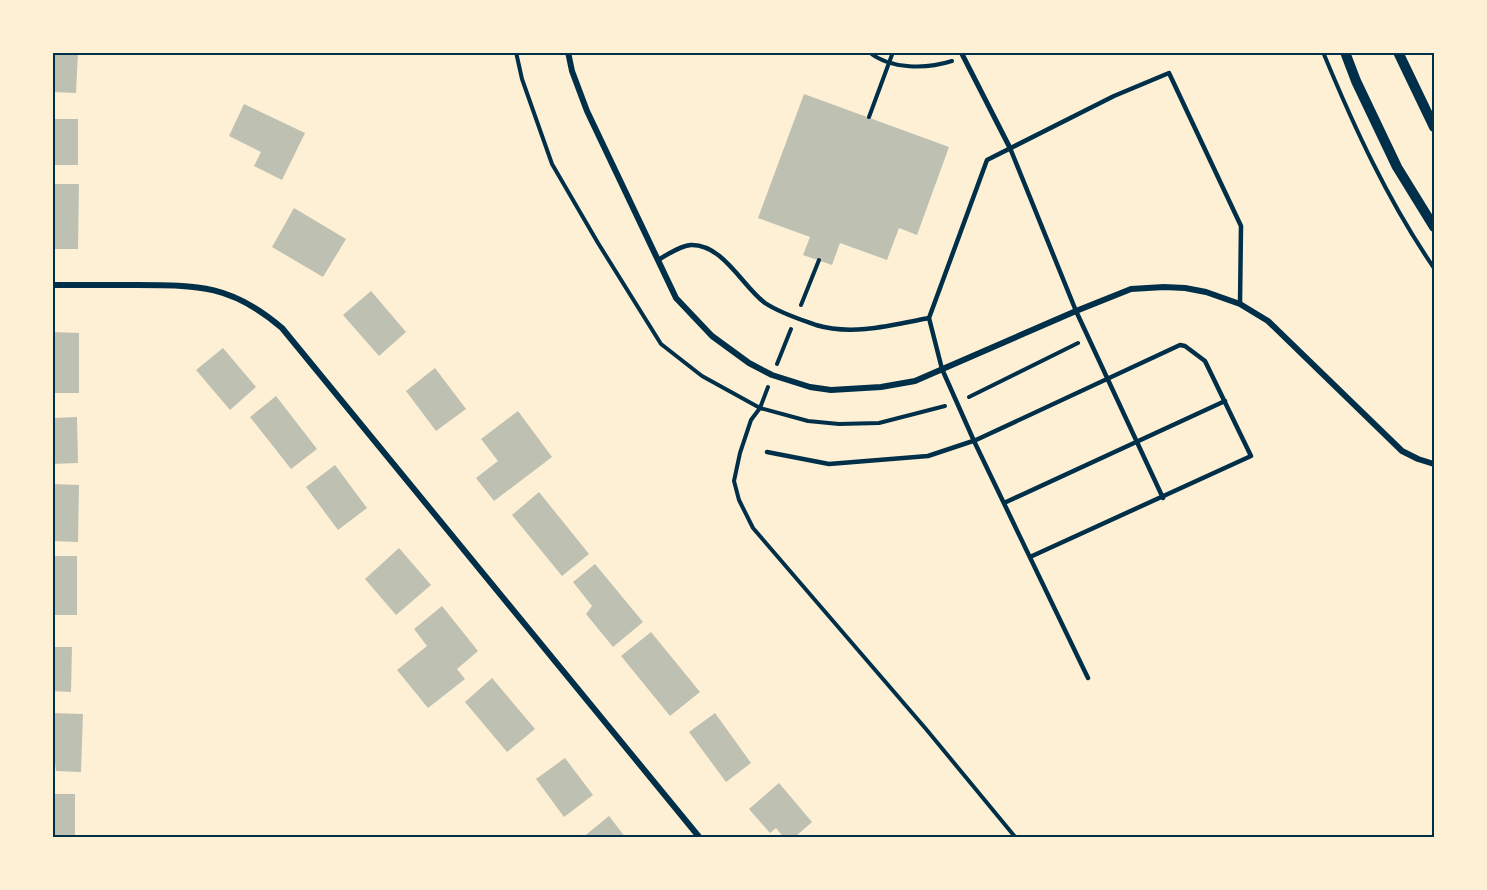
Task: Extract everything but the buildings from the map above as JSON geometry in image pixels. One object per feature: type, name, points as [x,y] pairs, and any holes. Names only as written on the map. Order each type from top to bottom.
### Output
[{"type":"street","points":[[568,52],[572,71],[587,111],[676,298],[694,319],[731,351],[772,375],[810,387],[842,390],[915,381],[1131,289],[1164,287],[1206,292],[1240,304],[1268,321],[1402,451],[1434,464]]},
{"type":"street","points":[[1346,52],[1356,81],[1397,167],[1434,227]]},
{"type":"street","points":[[1398,52],[1434,127]]},
{"type":"street","points":[[963,55],[1010,148]]},
{"type":"street","points":[[52,285],[190,285],[231,295],[269,317],[282,328],[700,837]]},
{"type":"lane","points":[[1088,678],[974,441],[942,369],[929,318],[987,160],[1114,96],[1169,73],[1241,226],[1240,304]]},
{"type":"lane","points":[[1010,148],[1076,311],[1163,498]]},
{"type":"lane","points":[[658,260],[675,250],[692,245],[711,249],[729,264],[765,302],[796,318],[818,325],[841,329],[874,328],[929,318]]},
{"type":"lane","points":[[767,452],[829,464],[928,456],[974,441],[1174,347],[1185,346],[1206,361],[1251,456],[1030,558]]},
{"type":"lane","points":[[1004,503],[1225,401]]},
{"type":"path","points":[[516,52],[522,79],[552,164],[661,344],[702,376],[760,408],[808,421],[839,424],[879,423],[935,410],[978,393],[1089,338]]},
{"type":"path","points":[[869,52],[903,66],[934,67],[963,55]]},
{"type":"path","points":[[869,117],[893,52]]},
{"type":"path","points":[[819,260],[760,408],[751,420],[740,453],[734,480],[739,501],[753,528],[1016,837]]}]
